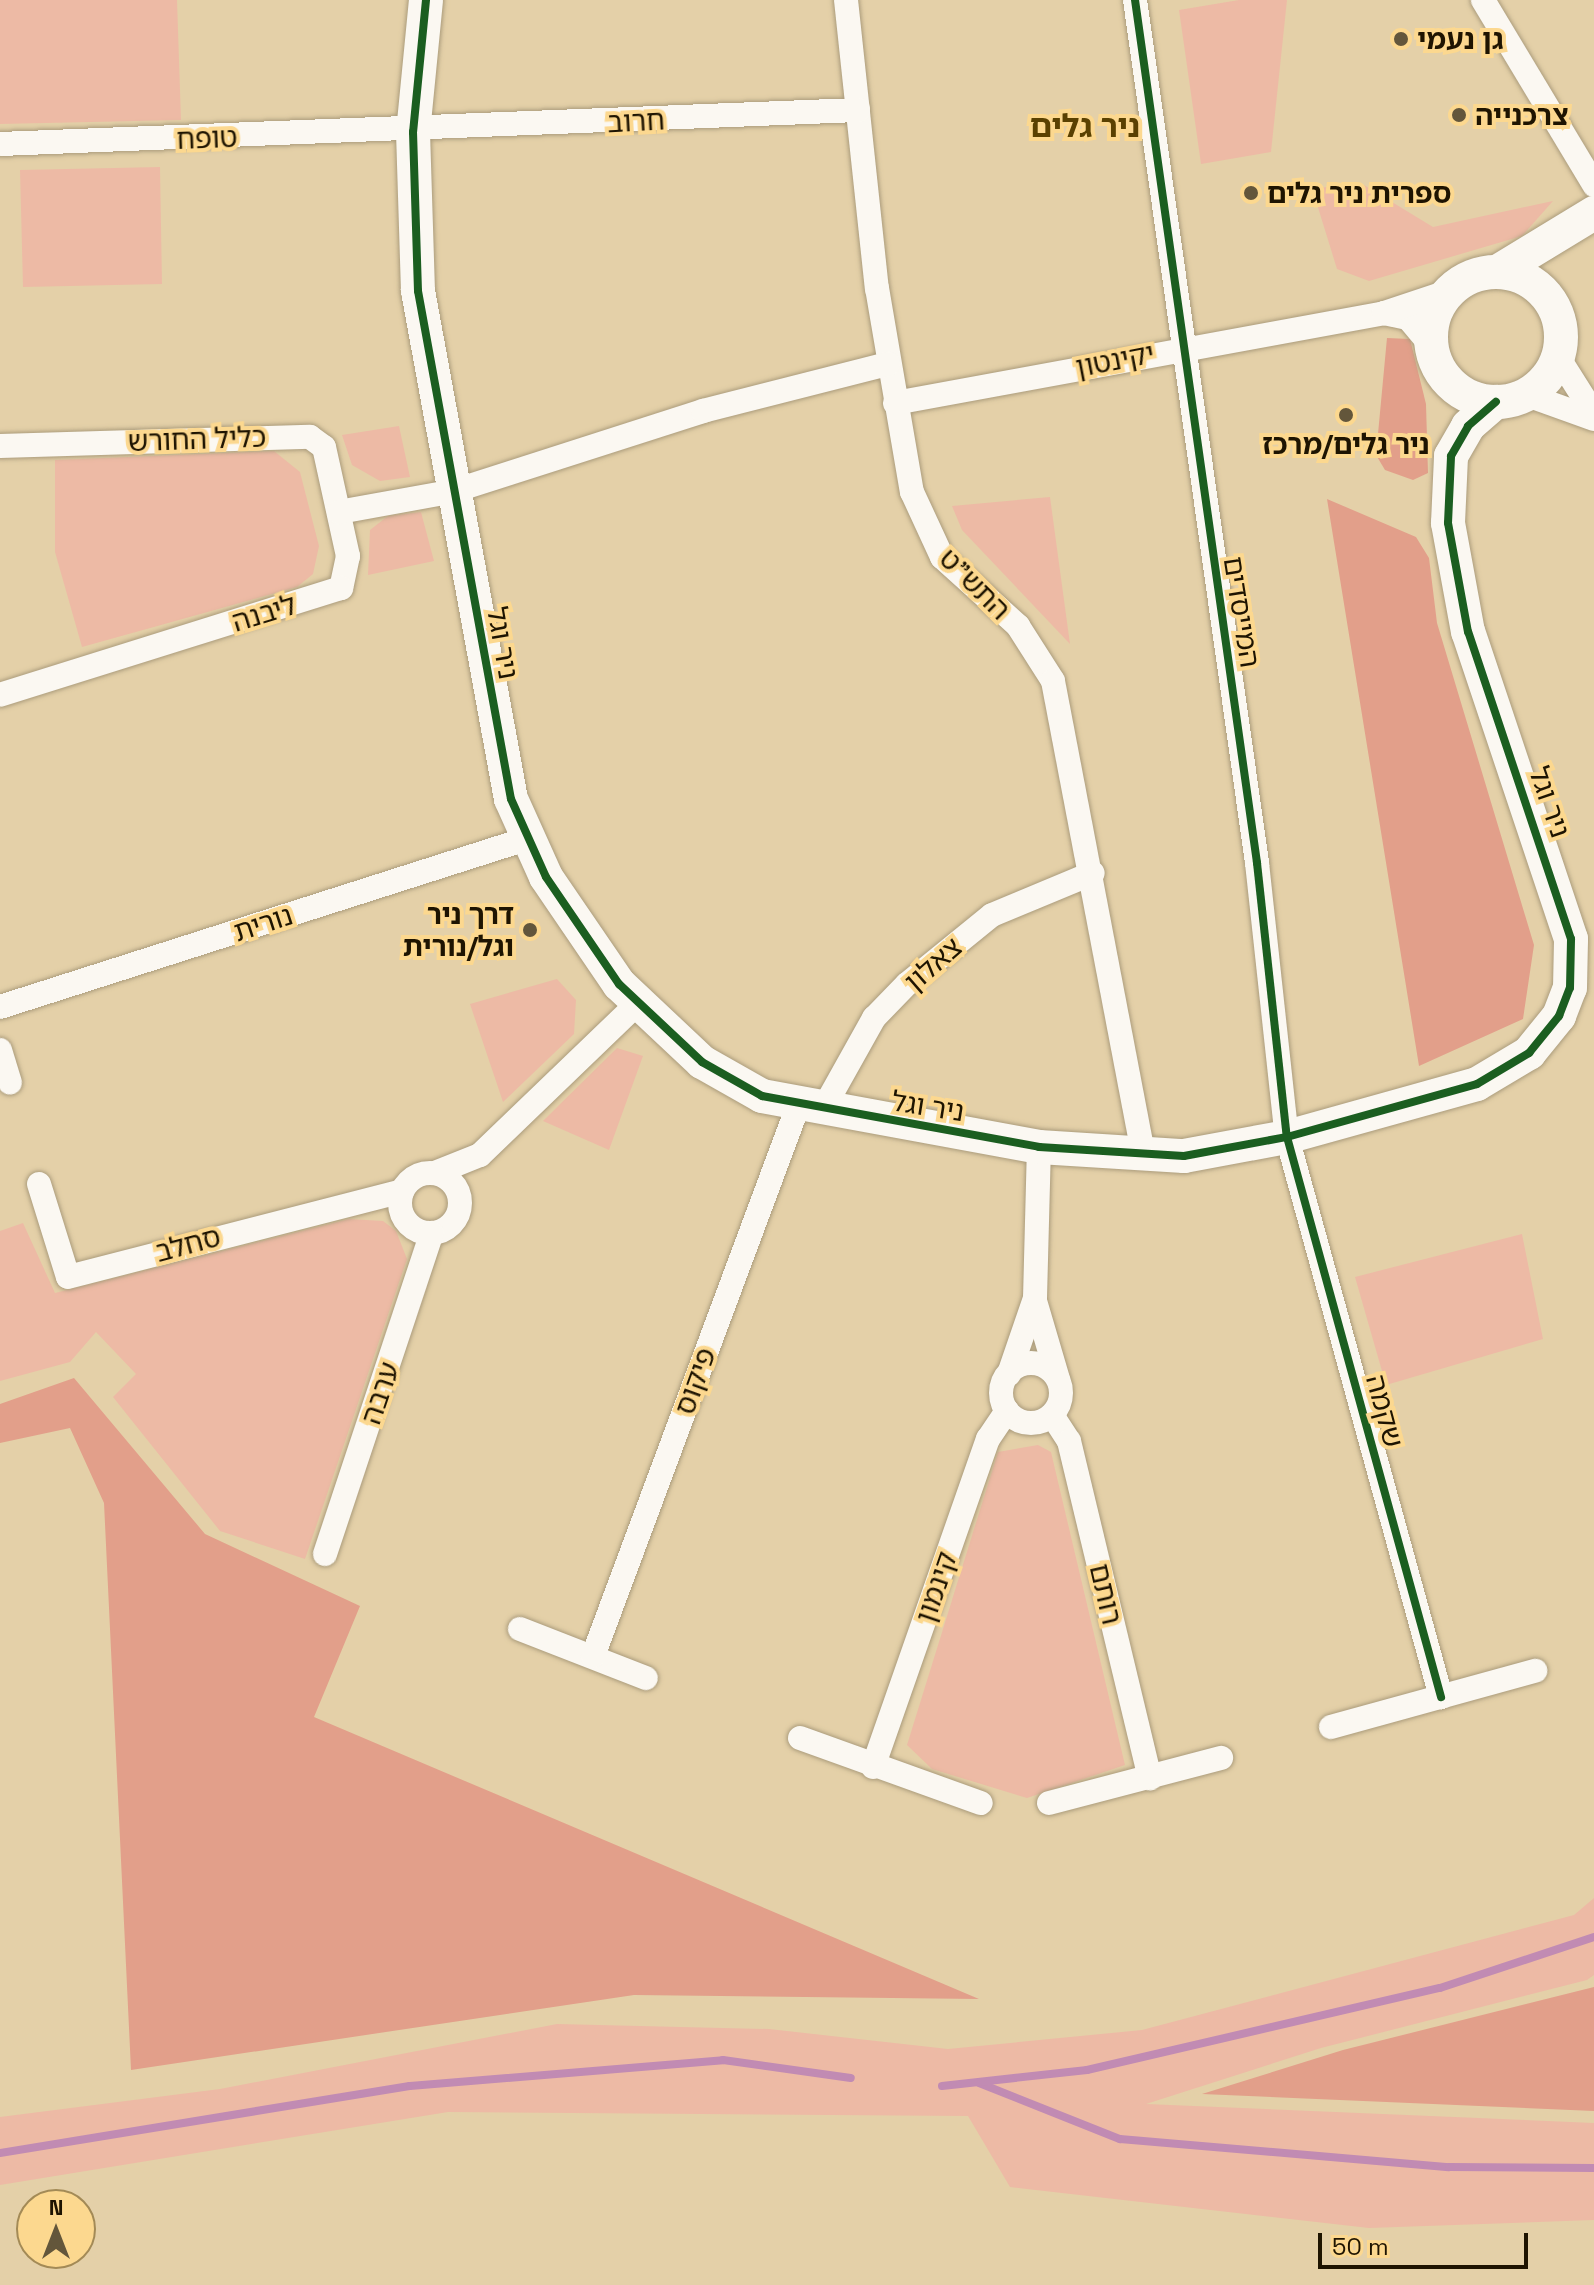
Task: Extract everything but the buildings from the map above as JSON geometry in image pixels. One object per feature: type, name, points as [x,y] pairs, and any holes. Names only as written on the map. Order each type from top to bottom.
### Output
[{"type":"street","name":"ניר וגל","points":[[426,0],[413,132],[418,291],[497,734],[526,839],[569,916],[637,1004],[738,1086],[810,1108],[1039,1147],[1144,1157],[1287,1137],[1505,1070],[1546,1036],[1570,988],[1571,939],[1458,596],[1444,378]]},
{"type":"street","name":"התש\"ט","points":[[846,0],[888,364],[928,533],[942,557],[1018,626],[1053,681],[1093,873],[1144,1157]]},
{"type":"street","name":"המייסדים","points":[[1135,0],[1180,348],[1257,863],[1287,1137]]},
{"type":"street","points":[[1483,0],[1594,185]]},
{"type":"street","name":"חרוב","points":[[413,132],[858,110]]},
{"type":"street","name":"טופח","points":[[0,144],[413,132]]},
{"type":"street","points":[[1429,343],[1431,321],[1450,291],[1497,272],[1583,220]]},
{"type":"street","points":[[1552,303],[1551,268],[1583,220]]},
{"type":"street","points":[[1497,272],[1538,286],[1552,303],[1560,323],[1558,357],[1594,416]]},
{"type":"street","name":"יקינטון","points":[[895,403],[1180,348],[1384,313],[1450,291]]},
{"type":"street","points":[[1384,313],[1408,318],[1429,343],[1444,378],[1464,395],[1511,399],[1594,416]]},
{"type":"street","points":[[1511,399],[1558,357]]},
{"type":"street","points":[[339,512],[454,491],[703,411],[888,364]]},
{"type":"street","name":"ניר וגל","points":[[1449,469],[1458,440],[1511,399]]},
{"type":"street","name":"כליל החורש","points":[[0,446],[310,437],[324,447],[339,512]]},
{"type":"street","name":"ליבנה","points":[[0,695],[341,588],[348,556],[339,512]]},
{"type":"street","name":"נורית","points":[[0,1007],[526,839]]},
{"type":"street","name":"צאלון","points":[[810,1108],[874,1018],[907,984],[992,915],[1093,873]]},
{"type":"street","points":[[480,1155],[435,1173],[416,1176],[402,1191],[405,1220],[432,1233],[456,1218],[459,1199],[480,1155],[637,1004]]},
{"type":"street","points":[[0,1050],[10,1083]]},
{"type":"street","name":"פיקוס","points":[[593,1656],[810,1108]]},
{"type":"street","name":"שקמה","points":[[1287,1137],[1441,1697]]},
{"type":"street","points":[[1035,1298],[1061,1398],[1052,1415],[1033,1423],[1007,1411],[1001,1392],[1035,1298],[1039,1147]]},
{"type":"street","points":[[435,1173],[451,1182],[459,1199]]},
{"type":"street","name":"סחלב","points":[[39,1184],[68,1277],[402,1191]]},
{"type":"street","name":"ערבה","points":[[325,1554],[432,1233]]},
{"type":"street","points":[[1009,1374],[1035,1364],[1058,1379]]},
{"type":"street","name":"קינמון","points":[[873,1767],[988,1439],[1007,1411]]},
{"type":"street","name":"רותם","points":[[1052,1415],[1069,1441],[1150,1778]]},
{"type":"street","points":[[520,1629],[646,1678]]},
{"type":"street","points":[[1331,1727],[1535,1671]]},
{"type":"street","points":[[800,1738],[873,1767],[981,1803]]},
{"type":"street","points":[[1049,1803],[1221,1758]]},
{"type":"shaded area","points":[[0,0],[177,0],[181,120],[0,124]]},
{"type":"shaded area","points":[[1239,0],[1287,0],[1271,152],[1201,164],[1179,10]]},
{"type":"shaded area","points":[[160,167],[162,284],[23,287],[20,170]]},
{"type":"shaded area","points":[[1364,185],[1433,227],[1553,201],[1522,236],[1369,281],[1337,269],[1312,188]]},
{"type":"shaded area","points":[[1387,338],[1410,339],[1426,404],[1428,473],[1413,480],[1385,470],[1376,455]]},
{"type":"shaded area","points":[[399,426],[410,477],[380,481],[352,465],[342,435]]},
{"type":"shaded area","points":[[274,451],[300,472],[319,546],[313,574],[297,587],[82,647],[55,552],[55,460]]},
{"type":"shaded area","points":[[1050,497],[1070,644],[962,530],[952,506]]},
{"type":"shaded area","points":[[1327,499],[1416,537],[1429,558],[1437,623],[1534,945],[1523,1019],[1419,1066]]},
{"type":"shaded area","points":[[421,512],[434,561],[368,575],[370,530],[388,516]]},
{"type":"shaded area","points":[[557,979],[576,1000],[574,1034],[503,1102],[470,1004]]},
{"type":"shaded area","points":[[617,1048],[643,1056],[609,1150],[543,1121]]},
{"type":"shaded area","points":[[349,1219],[383,1221],[396,1231],[407,1259],[305,1559],[220,1531],[113,1397],[136,1374],[96,1332],[70,1362],[0,1381],[0,1231],[23,1223],[55,1293]]},
{"type":"shaded area","points":[[1522,1234],[1543,1339],[1386,1385],[1355,1277]]},
{"type":"shaded area","points":[[74,1378],[205,1534],[360,1606],[314,1717],[979,1999],[634,1995],[131,2070],[104,1503],[70,1428],[0,1443],[0,1404]]},
{"type":"shaded area","points":[[1038,1445],[1051,1452],[1125,1765],[1027,1798],[932,1769],[907,1745],[998,1452]]},
{"type":"shaded area","points":[[1594,1898],[1594,1975],[1587,1980],[1321,2048],[1146,2104],[1594,2123],[1594,2220],[1369,2228],[1010,2187],[968,2116],[448,2112],[0,2185],[0,2117],[220,2089],[557,2024],[769,2029],[948,2049],[1142,2030],[1574,1915]]},
{"type":"shaded area","points":[[1594,1987],[1594,2111],[1202,2094],[1343,2050]]},
{"type":"waterway","points":[[942,2086],[1087,2070],[1440,1988],[1594,1937]]},
{"type":"waterway","points":[[0,2153],[410,2086],[723,2060],[851,2078]]},
{"type":"waterway","points":[[979,2083],[1120,2139],[1449,2167],[1594,2168]]},
{"type":"cycle path","points":[[426,0],[413,132],[418,291],[511,799],[546,877],[619,984],[702,1062],[762,1096],[1039,1147],[1184,1156],[1287,1137],[1477,1084],[1529,1053],[1559,1016],[1570,988],[1571,939],[1468,632],[1448,523],[1451,456],[1468,426],[1496,402]]},
{"type":"cycle path","points":[[1135,0],[1257,863],[1287,1137],[1441,1697]]},
{"type":"place","name":"גן נעמי","points":[[1401,39]]},
{"type":"place","name":"צרכנייה","points":[[1459,115]]},
{"type":"place","name":"ספרית ניר גלים","points":[[1251,193]]},
{"type":"place","name":"ניר גלים/מרכז","points":[[1346,415]]},
{"type":"place","name":"דרך ניר וגל/נורית","points":[[530,930]]},
{"type":"district","name":"ניר גלים","points":[[1085,126]]}]
